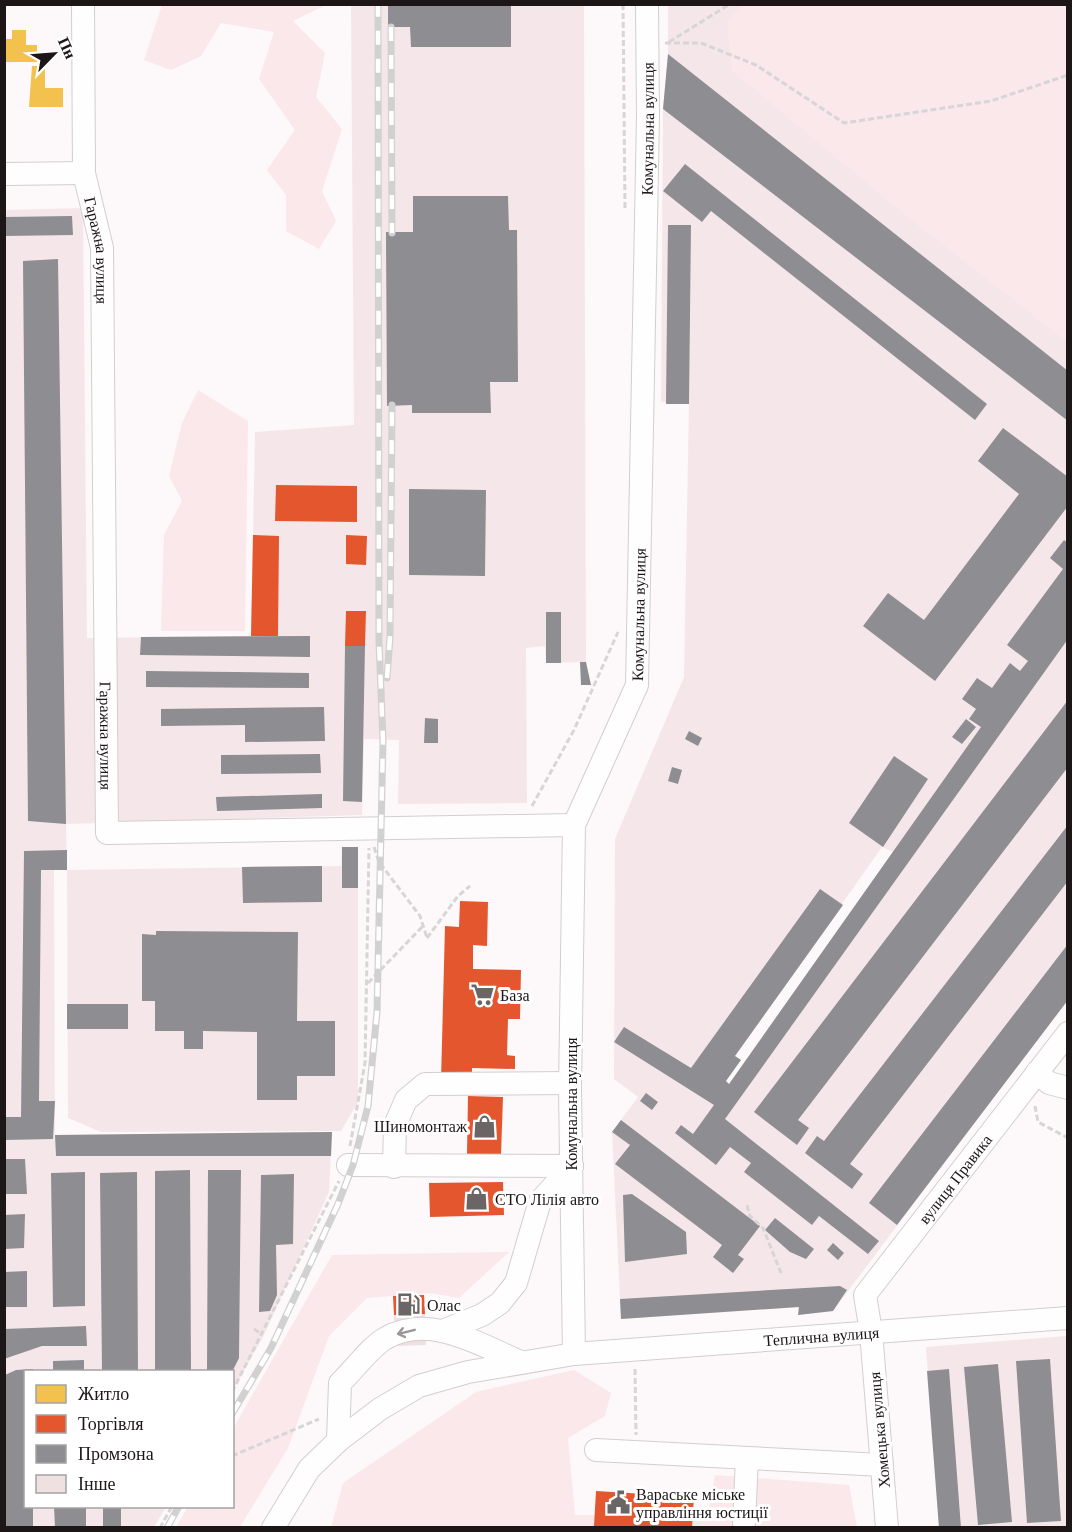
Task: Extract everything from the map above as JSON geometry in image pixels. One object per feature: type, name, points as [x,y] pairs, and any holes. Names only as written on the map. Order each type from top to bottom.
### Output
[{"type":"street","points":[[4,174],[84,173],[83,4]]},
{"type":"street","name":"Комунальна вулиця","points":[[574,1354],[570,1083],[574,825],[638,685],[658,43],[647,4]]},
{"type":"street","name":"Гаражна вулиця","points":[[84,173],[102,248],[107,833],[574,825]]},
{"type":"street","name":"вулиця Правика","points":[[871,1332],[865,1295],[1068,1033]]},
{"type":"street","points":[[1038,1072],[1049,1083],[1068,1088]]},
{"type":"street","points":[[394,1167],[395,1125],[406,1100],[425,1084],[570,1083]]},
{"type":"street","points":[[346,1163],[394,1167],[572,1166]]},
{"type":"street","points":[[445,1330],[482,1314],[500,1303],[516,1283],[540,1201],[572,1166]]},
{"type":"street","name":"Теплична вулиця","points":[[273,1527],[309,1469],[338,1441],[380,1409],[419,1386],[468,1372],[574,1354],[1068,1318]]},
{"type":"street","points":[[338,1441],[340,1383],[385,1338],[412,1330],[445,1330],[521,1362]]},
{"type":"street","name":"Хомецька вулиця","points":[[871,1332],[887,1527]]},
{"type":"street","points":[[596,1450],[882,1465]]},
{"type":"street","points":[[744,1523],[747,1458]]},
{"type":"path","points":[[658,43],[730,4]]},
{"type":"path","points":[[658,43],[701,43],[756,65],[844,123],[991,101],[1068,75]]},
{"type":"path","points":[[521,826],[574,730],[621,625]]},
{"type":"path","points":[[369,828],[379,862],[420,916],[427,938],[458,896],[470,886]]},
{"type":"path","points":[[234,1388],[346,1163],[365,1063],[369,828]]},
{"type":"path","points":[[367,984],[423,926]]},
{"type":"path","points":[[1034,1102],[1038,1122],[1068,1138]]},
{"type":"path","points":[[747,1205],[750,1216],[763,1228],[781,1273]]},
{"type":"path","points":[[254,1329],[262,1334]]},
{"type":"path","points":[[635,1387],[636,1425]]},
{"type":"path","points":[[234,1455],[339,1411]]},
{"type":"path","points":[[160,1527],[171,1508]]},
{"type":"shaded area","points":[[162,5],[326,5],[293,21],[325,53],[316,97],[342,129],[322,191],[336,221],[319,249],[286,231],[286,195],[267,170],[295,130],[259,79],[274,32],[221,23],[201,56],[171,70],[144,60]]},
{"type":"shaded area","points":[[351,5],[584,5],[586,662],[546,663],[545,646],[526,648],[527,803],[398,804],[399,740],[364,739],[362,815],[66,824],[67,870],[54,870],[55,1135],[332,1132],[329,1192],[263,1337],[234,1388],[234,1370],[24,1370],[24,1508],[165,1508],[154,1527],[5,1527],[4,210],[83,208],[87,638],[251,636],[255,432],[354,425]]},
{"type":"shaded area","points":[[668,5],[1067,5],[1067,1000],[833,1311],[798,1315],[798,1307],[621,1319],[612,1132],[638,1097],[614,1079],[615,839],[684,677],[689,404],[661,402],[663,109],[668,54]],"holes":[[[882,847],[893,852],[729,1084],[726,1081],[735,1056]]]},
{"type":"shaded area","points":[[743,5],[1067,5],[1067,342],[914,222],[732,71],[727,22]]},
{"type":"shaded area","points":[[198,390],[248,421],[245,631],[161,631],[164,535],[182,501],[169,476],[182,423]]},
{"type":"shaded area","points":[[342,847],[358,847],[358,1102],[341,1131],[101,1132],[68,1118],[67,870],[341,866]]},
{"type":"shaded area","points":[[509,1252],[459,1298],[430,1293],[367,1298],[329,1336],[288,1448],[240,1527],[176,1527],[187,1508],[234,1508],[234,1427],[332,1255]]},
{"type":"shaded area","points":[[1067,1336],[1067,1527],[939,1527],[926,1347]]},
{"type":"shaded area","points":[[574,1370],[611,1393],[605,1416],[568,1438],[575,1515],[708,1516],[715,1475],[849,1485],[857,1527],[331,1528],[343,1483],[476,1392]]},
{"type":"building: Житло","points":[[12,30],[26,30],[26,45],[37,45],[37,62],[4,62],[4,39],[12,39]]},
{"type":"building: Житло","points":[[32,66],[45,66],[45,88],[63,88],[63,107],[29,107]]},
{"type":"building: Торгівля","points":[[276,485],[357,486],[357,522],[275,521]]},
{"type":"building: Торгівля","points":[[253,535],[279,536],[278,636],[251,636]]},
{"type":"building: Торгівля","points":[[346,535],[367,536],[366,565],[346,564]]},
{"type":"building: Торгівля","points":[[346,611],[366,611],[365,646],[345,646]]},
{"type":"building: Торгівля","name":"База","points":[[460,901],[488,902],[487,946],[473,945],[473,969],[521,970],[520,1019],[508,1019],[507,1055],[515,1056],[515,1069],[472,1068],[472,1081],[441,1081],[445,926],[459,927]]},
{"type":"building: Торгівля","name":"Шиномонтаж","points":[[468,1096],[503,1097],[501,1155],[467,1154]]},
{"type":"building: Торгівля","name":"СТО Лілія авто","points":[[503,1182],[504,1215],[430,1217],[429,1183]]},
{"type":"building: Торгівля","name":"Олас","points":[[424,1295],[425,1314],[394,1315],[393,1296]]},
{"type":"building: Торгівля","points":[[596,1491],[694,1497],[692,1528],[594,1526]]},
{"type":"building: Промзона","points":[[388,4],[511,4],[511,47],[411,47],[410,27],[388,27]]},
{"type":"building: Промзона","points":[[668,54],[1068,371],[1068,421],[663,109]]},
{"type":"building: Промзона","points":[[685,164],[987,404],[975,420],[711,211],[702,222],[663,191]]},
{"type":"building: Промзона","points":[[413,196],[508,196],[509,230],[517,230],[518,382],[490,382],[491,413],[412,413],[412,405],[387,406],[386,232],[413,232]]},
{"type":"building: Промзона","points":[[72,216],[73,235],[4,236],[4,217]]},
{"type":"building: Промзона","points":[[668,225],[691,225],[689,404],[666,404]]},
{"type":"building: Промзона","points":[[58,259],[66,824],[28,821],[23,261]]},
{"type":"building: Промзона","points":[[1003,428],[1068,477],[1068,506],[935,681],[863,626],[888,593],[924,620],[1019,494],[978,461]]},
{"type":"building: Промзона","points":[[409,489],[486,490],[485,576],[409,575]]},
{"type":"building: Промзона","points":[[1064,540],[1068,543],[1068,639],[725,1119],[879,1241],[868,1254],[819,1216],[812,1225],[744,1172],[751,1163],[730,1147],[716,1165],[675,1133],[681,1125],[693,1134],[714,1105],[614,1042],[624,1027],[691,1068],[820,889],[843,905],[735,1056],[741,1060],[726,1081],[729,1084],[981,727],[969,719],[976,709],[962,699],[977,678],[992,688],[1010,663],[1020,671],[1028,661],[1007,645],[1063,569],[1050,558]]},
{"type":"building: Промзона","points":[[546,612],[561,612],[561,663],[546,663]]},
{"type":"building: Промзона","points":[[310,636],[310,657],[140,655],[141,637]]},
{"type":"building: Промзона","points":[[345,646],[365,646],[362,802],[343,801]]},
{"type":"building: Промзона","points":[[580,662],[586,662],[591,685],[581,685]]},
{"type":"building: Промзона","points":[[146,671],[309,673],[309,688],[146,687]]},
{"type":"building: Промзона","points":[[1068,700],[1068,767],[798,1120],[809,1128],[797,1145],[754,1112]]},
{"type":"building: Промзона","points":[[324,707],[325,741],[245,742],[245,725],[161,726],[161,709]]},
{"type":"building: Промзона","points":[[425,718],[438,719],[438,743],[424,743]]},
{"type":"building: Промзона","points":[[966,719],[976,727],[962,744],[952,737]]},
{"type":"building: Промзона","points":[[689,731],[702,738],[698,746],[685,739]]},
{"type":"building: Промзона","points":[[320,754],[321,773],[221,774],[221,755]]},
{"type":"building: Промзона","points":[[894,756],[928,779],[883,847],[849,823]]},
{"type":"building: Промзона","points":[[672,767],[682,770],[678,784],[668,781]]},
{"type":"building: Промзона","points":[[322,794],[322,808],[217,811],[216,797]]},
{"type":"building: Промзона","points":[[1068,825],[1068,881],[850,1164],[863,1174],[852,1189],[805,1153],[817,1136],[824,1141]]},
{"type":"building: Промзона","points":[[342,847],[358,847],[358,888],[342,888]]},
{"type":"building: Промзона","points":[[67,850],[67,870],[41,870],[39,1101],[55,1101],[53,1139],[4,1140],[4,1117],[21,1117],[24,851]]},
{"type":"building: Промзона","points":[[322,866],[322,902],[243,903],[242,867]]},
{"type":"building: Промзона","points":[[156,931],[298,932],[297,1021],[335,1021],[335,1076],[297,1076],[297,1100],[257,1100],[257,1032],[203,1031],[203,1049],[184,1049],[184,1031],[155,1031],[155,1001],[142,1001],[142,934],[156,935]]},
{"type":"building: Промзона","points":[[1068,944],[1068,1000],[897,1225],[869,1203]]},
{"type":"building: Промзона","points":[[67,1004],[128,1004],[128,1029],[67,1029]]},
{"type":"building: Промзона","points":[[646,1093],[658,1102],[652,1110],[640,1101]]},
{"type":"building: Промзона","points":[[621,1120],[760,1226],[738,1255],[744,1259],[733,1273],[713,1257],[722,1245],[615,1164],[630,1145],[612,1132]]},
{"type":"building: Промзона","points":[[332,1132],[331,1156],[56,1156],[55,1135]]},
{"type":"building: Промзона","points":[[4,1159],[25,1159],[27,1194],[4,1194]]},
{"type":"building: Промзона","points":[[190,1170],[191,1370],[155,1370],[155,1171]]},
{"type":"building: Промзона","points":[[208,1170],[241,1170],[239,1358],[233,1370],[207,1370]]},
{"type":"building: Промзона","points":[[85,1172],[85,1306],[53,1307],[51,1173]]},
{"type":"building: Промзона","points":[[137,1172],[138,1370],[102,1370],[100,1173]]},
{"type":"building: Промзона","points":[[294,1174],[293,1244],[276,1245],[277,1295],[270,1311],[259,1312],[261,1175]]},
{"type":"building: Промзона","points":[[632,1194],[686,1232],[687,1254],[625,1262],[623,1195]]},
{"type":"building: Промзона","points":[[25,1214],[24,1248],[4,1249],[4,1215]]},
{"type":"building: Промзона","points":[[775,1218],[814,1249],[806,1259],[790,1252],[765,1230]]},
{"type":"building: Промзона","points":[[833,1243],[844,1253],[838,1260],[827,1250]]},
{"type":"building: Промзона","points":[[27,1271],[27,1307],[4,1307],[4,1272]]},
{"type":"building: Промзона","points":[[840,1286],[847,1290],[833,1311],[798,1315],[799,1307],[621,1319],[620,1299]]},
{"type":"building: Промзона","points":[[86,1326],[87,1346],[42,1346],[4,1359],[4,1329]]},
{"type":"building: Промзона","points":[[1050,1359],[1061,1521],[1027,1523],[1016,1361]]},
{"type":"building: Промзона","points":[[84,1360],[84,1370],[53,1370],[53,1361]]},
{"type":"building: Промзона","points":[[998,1364],[1012,1522],[978,1525],[964,1367]]},
{"type":"building: Промзона","points":[[33,1369],[24,1370],[24,1508],[33,1508],[33,1528],[5,1528],[5,1375],[16,1370]]},
{"type":"building: Промзона","points":[[949,1369],[961,1528],[939,1528],[927,1371]]},
{"type":"building: Промзона","points":[[54,1508],[86,1508],[86,1528],[55,1528]]},
{"type":"building: Промзона","points":[[103,1508],[121,1508],[121,1528],[103,1528]]},
{"type":"building: Інше","points":[[425,1314],[426,1345],[395,1346],[394,1315]]},
{"type":"railway","points":[[234,1411],[271,1348],[338,1204],[353,1165],[368,1106],[377,1012],[383,740],[379,642],[378,4]]},
{"type":"railway","points":[[391,27],[392,233]]},
{"type":"railway","points":[[387,678],[390,637],[392,405]]},
{"type":"railway","points":[[167,1528],[178,1508]]},
{"type":"place","name":"База","points":[[482,995]]},
{"type":"place","name":"Шиномонтаж","points":[[485,1126]]},
{"type":"place","name":"СТО Лілія авто","points":[[477,1199]]},
{"type":"place","name":"Олас","points":[[409,1305]]},
{"type":"place","name":"Вараське міське управління юстиції","points":[[618,1503]]}]
